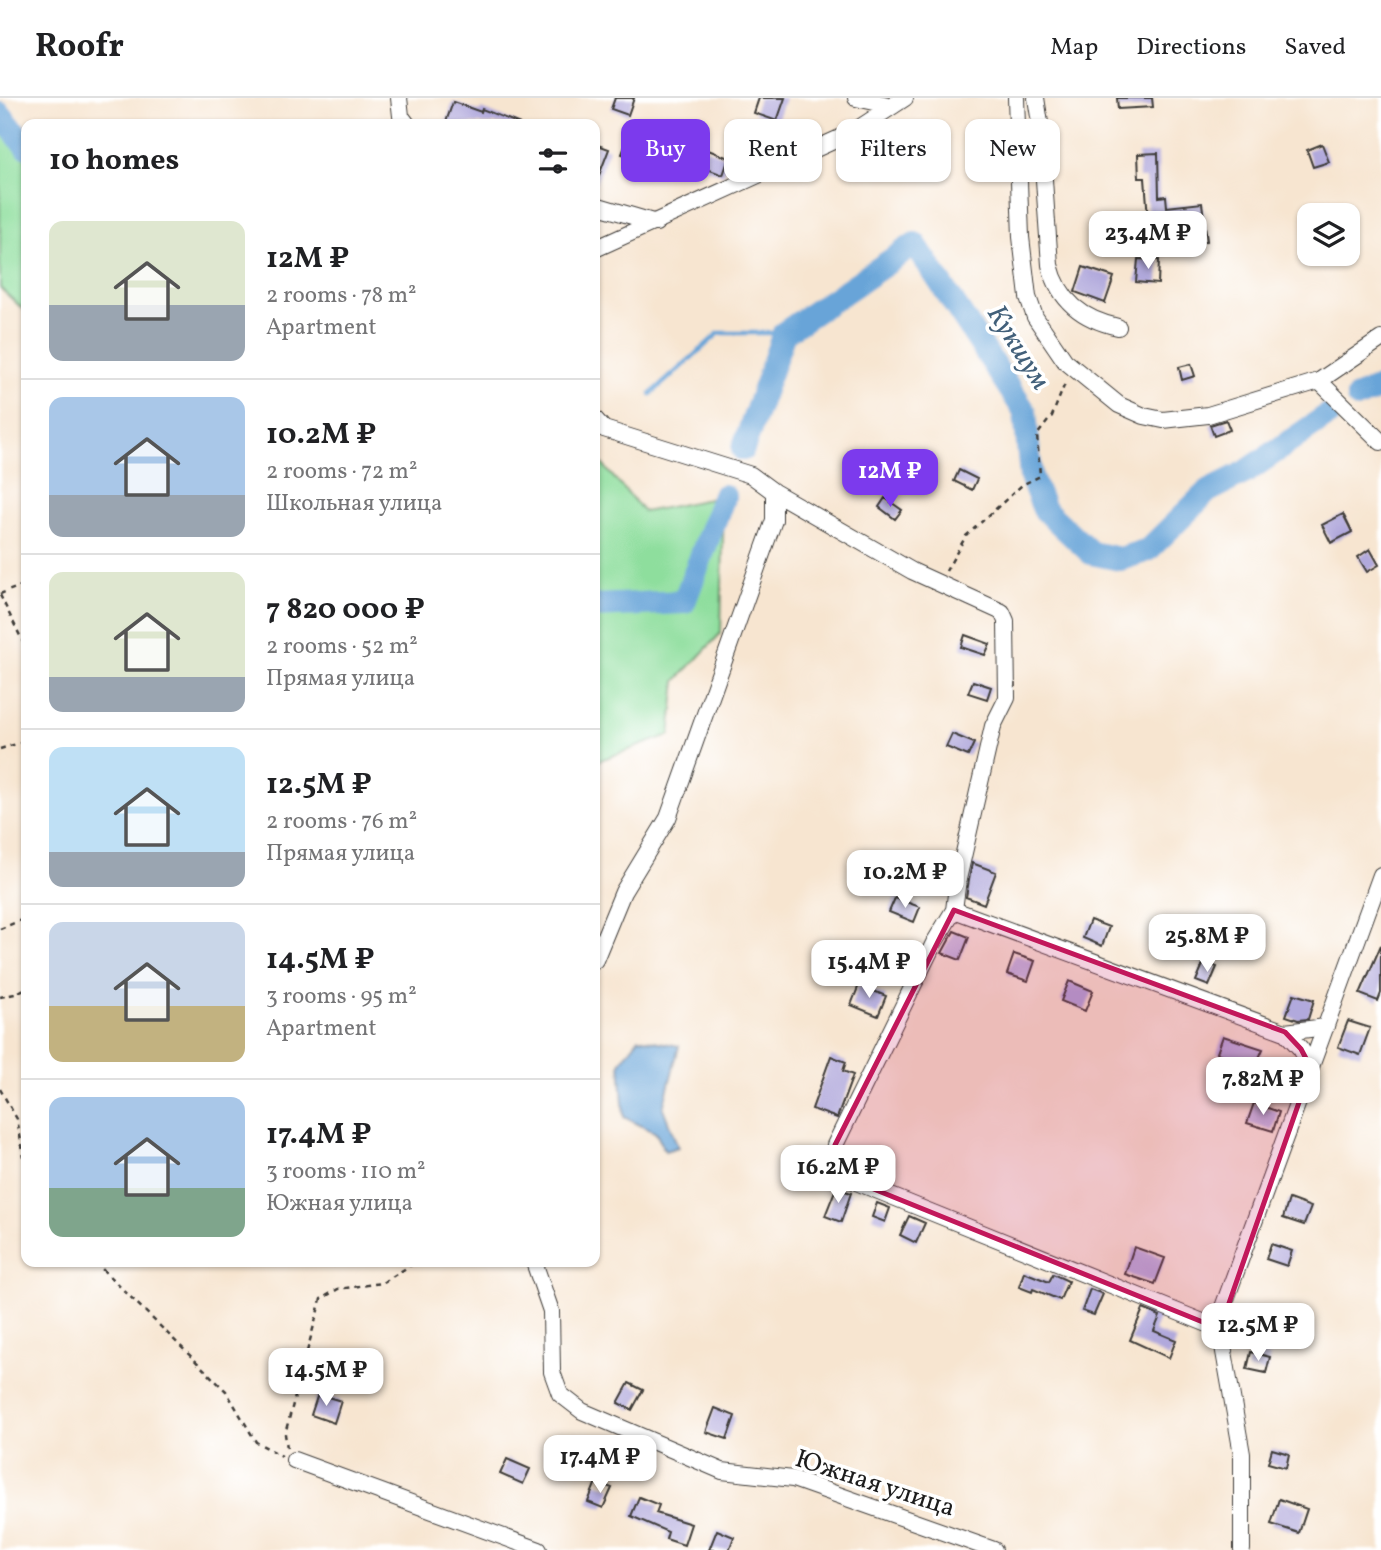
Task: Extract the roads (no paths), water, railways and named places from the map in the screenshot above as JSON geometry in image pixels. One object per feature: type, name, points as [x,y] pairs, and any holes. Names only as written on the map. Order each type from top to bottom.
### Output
[{"type":"street","points":[[399,98],[403,119]]},
{"type":"street","points":[[856,98],[899,102]]},
{"type":"street","points":[[1016,98],[1024,273],[1035,317],[1072,367],[1119,405],[1144,416],[1163,420],[1208,415],[1319,381],[1381,339]]},
{"type":"street","points":[[1036,98],[1050,265],[1055,286],[1070,306],[1097,322],[1118,327]]},
{"type":"street","points":[[600,247],[853,132],[899,102]]},
{"type":"street","points":[[600,206],[656,223]]},
{"type":"street","points":[[1319,381],[1381,442]]},
{"type":"street","points":[[600,425],[604,429],[751,475],[774,492],[939,583],[1002,612],[1006,621],[1007,698],[993,726],[958,879],[954,910],[934,943],[835,1145],[832,1162],[839,1175],[1220,1329]]},
{"type":"street","points":[[600,948],[623,892],[667,818],[774,520],[774,492]]},
{"type":"street","points":[[1242,1550],[1242,1454],[1220,1329],[1222,1310],[1381,875]]},
{"type":"street","points":[[954,910],[1285,1032],[1301,1049],[1311,1068]]},
{"type":"street","points":[[1285,1032],[1326,1027]]},
{"type":"street","name":"Южная улица","points":[[536,1267],[551,1311],[552,1372],[559,1394],[582,1411],[722,1471],[793,1479],[994,1550]]},
{"type":"street","points":[[294,1460],[539,1550]]},
{"type":"water","points":[[639,1038],[679,1046],[663,1108],[678,1147],[665,1151],[656,1133],[624,1117],[620,1063]]},
{"type":"waterway","name":"Кукшум","points":[[0,114],[21,140]]},
{"type":"waterway","name":"Кукшум","points":[[743,449],[784,333],[915,244],[1025,412],[1031,477],[1044,509],[1091,553],[1120,559],[1148,550],[1208,491],[1246,472],[1328,415]]},
{"type":"waterway","points":[[651,394],[719,333],[784,333]]},
{"type":"waterway","name":"Кукшум","points":[[1358,397],[1381,387]]},
{"type":"waterway","name":"Кукшум","points":[[600,606],[684,602],[724,496]]}]
